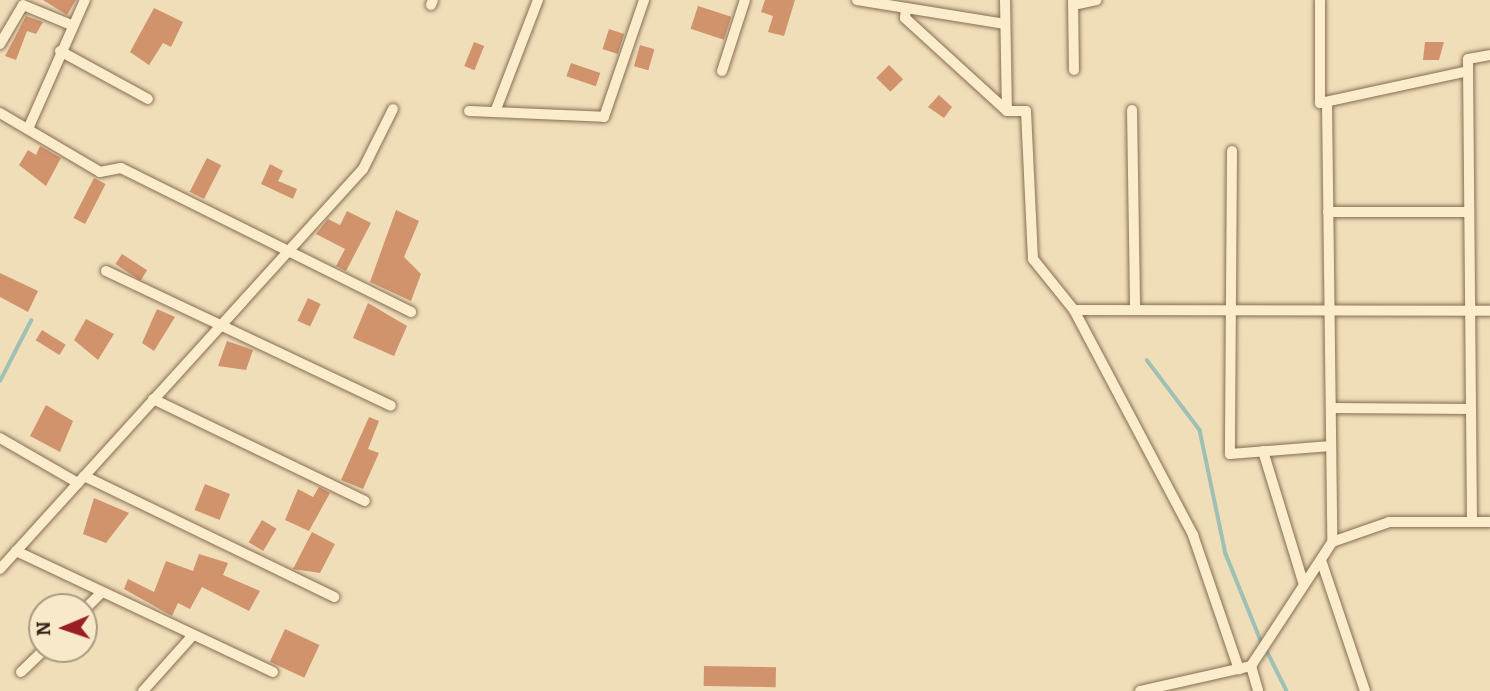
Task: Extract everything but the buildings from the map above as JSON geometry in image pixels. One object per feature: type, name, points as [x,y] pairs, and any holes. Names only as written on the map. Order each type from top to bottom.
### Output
[{"type":"street","points":[[28,129],[71,25],[85,0]]},
{"type":"street","points":[[495,112],[538,0]]},
{"type":"street","points":[[470,111],[604,117],[644,0]]},
{"type":"street","points":[[722,71],[745,0]]},
{"type":"street","points":[[857,0],[901,5],[1005,24]]},
{"type":"street","points":[[1005,0],[1007,111]]},
{"type":"street","points":[[1074,71],[1073,3],[1096,0]]},
{"type":"street","points":[[1320,0],[1320,103],[1468,71]]},
{"type":"street","points":[[0,44],[23,5],[71,25]]},
{"type":"street","points":[[901,5],[905,18],[1007,111],[1026,111],[1033,259],[1074,310],[1193,536],[1245,668],[1258,691]]},
{"type":"street","points":[[60,51],[148,99]]},
{"type":"street","points":[[1472,522],[1468,59],[1490,55]]},
{"type":"street","points":[[1140,691],[1245,668],[1332,542],[1327,103]]},
{"type":"street","points":[[0,569],[285,250],[363,169],[393,109]]},
{"type":"street","points":[[1132,110],[1135,310]]},
{"type":"street","points":[[0,113],[100,172],[121,168],[411,312]]},
{"type":"street","points":[[1232,151],[1230,454],[1331,446]]},
{"type":"street","points":[[1328,212],[1469,212]]},
{"type":"street","points":[[106,271],[221,321],[391,406]]},
{"type":"street","points":[[1074,310],[1490,311]]},
{"type":"street","points":[[153,399],[365,501]]},
{"type":"street","points":[[1331,408],[1471,409]]},
{"type":"street","points":[[0,438],[81,479],[334,597]]},
{"type":"street","points":[[1263,452],[1304,585]]},
{"type":"street","points":[[1332,542],[1389,522],[1490,522]]},
{"type":"street","points":[[16,551],[273,672]]},
{"type":"street","points":[[1321,560],[1365,691]]},
{"type":"street","points":[[98,597],[103,592]]},
{"type":"street","points":[[144,691],[193,635]]},
{"type":"street","points":[[21,672],[30,663]]},
{"type":"street","points":[[1207,677],[1208,691]]},
{"type":"waterway","points":[[0,381],[31,321]]},
{"type":"waterway","points":[[1147,360],[1200,430],[1226,554],[1262,643]]},
{"type":"waterway","points":[[1266,649],[1287,691]]}]
